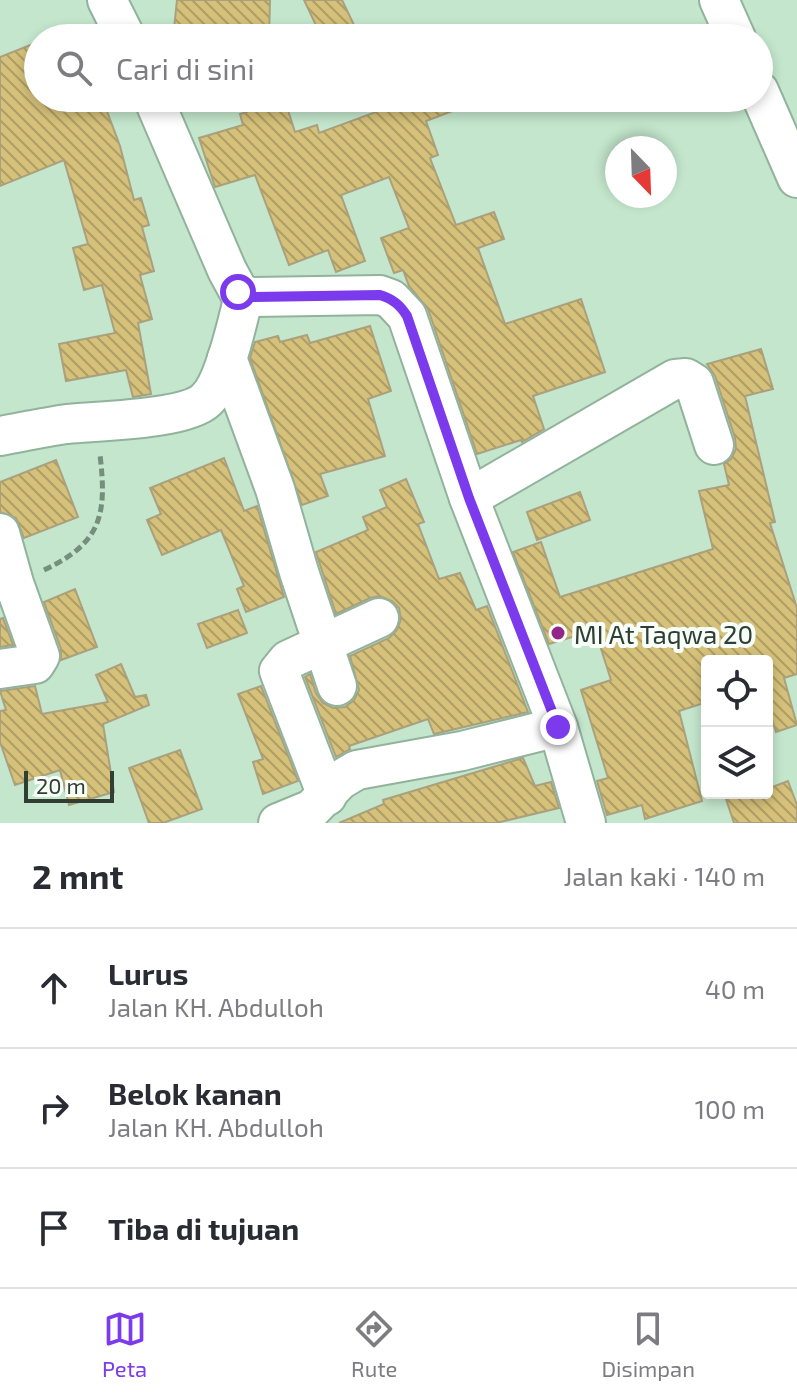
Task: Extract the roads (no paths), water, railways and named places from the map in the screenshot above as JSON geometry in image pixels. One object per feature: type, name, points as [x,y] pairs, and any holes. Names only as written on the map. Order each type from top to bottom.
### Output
[{"type":"street","points":[[107,0],[119,24]]},
{"type":"street","points":[[719,0],[730,24]]},
{"type":"street","points":[[159,112],[238,292],[244,296],[380,295],[398,304],[407,316],[469,498],[558,727],[586,823]]},
{"type":"street","points":[[768,112],[797,178]]},
{"type":"street","points":[[0,436],[69,424],[120,421],[198,406],[211,394],[227,358],[244,296]]},
{"type":"street","points":[[227,358],[275,489],[337,686]]},
{"type":"street","points":[[469,498],[675,379],[686,378],[694,383],[714,445]]},
{"type":"street","points":[[0,533],[40,656],[35,664],[0,669]]},
{"type":"street","points":[[327,796],[279,671],[288,660],[379,618]]},
{"type":"street","points":[[278,823],[312,809],[340,780],[357,770],[462,751],[558,727]]},
{"type":"place","name":"MI At Taqwa 20","points":[[558,633]]}]
